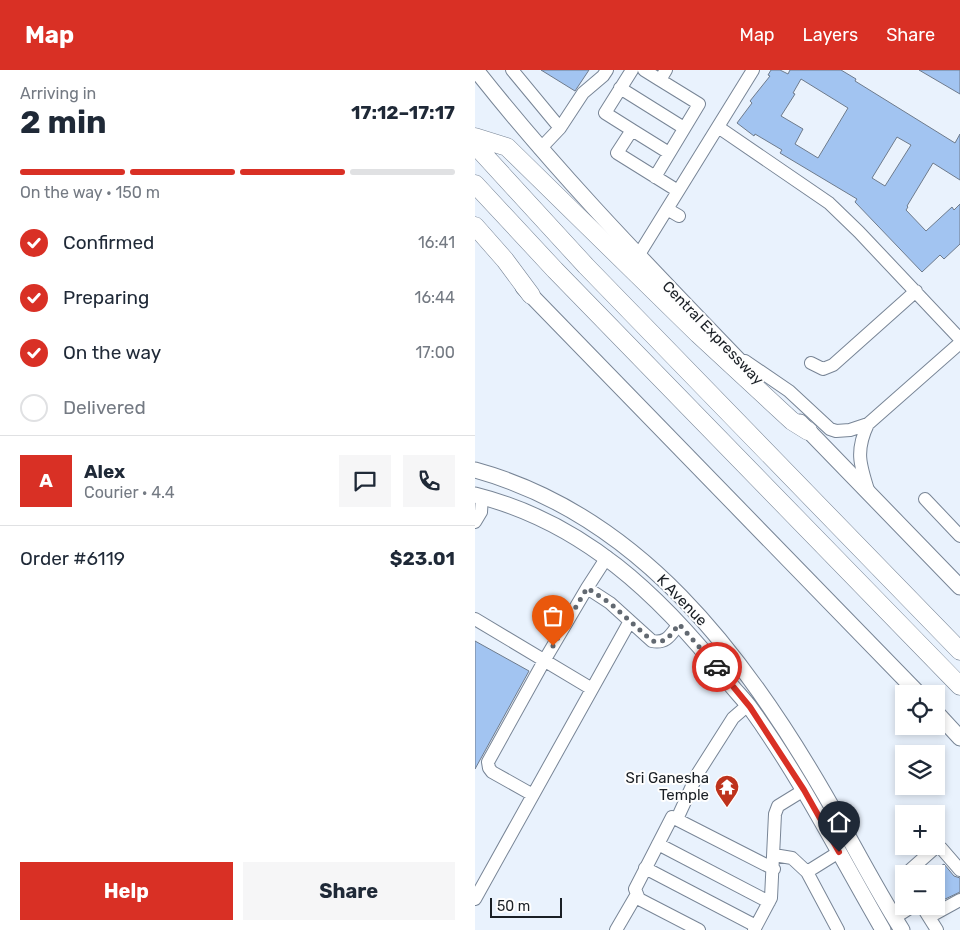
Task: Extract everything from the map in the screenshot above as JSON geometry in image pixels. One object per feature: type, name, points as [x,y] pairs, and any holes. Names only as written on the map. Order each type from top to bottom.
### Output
[{"type":"highway","points":[[475,137],[507,147],[698,334],[792,421],[808,431]]},
{"type":"highway","points":[[475,146],[586,266],[960,651]]},
{"type":"highway","points":[[475,184],[555,270],[960,686]]},
{"type":"highway","points":[[475,226],[505,260],[531,296]]},
{"type":"main road","name":"Central Expressway","points":[[476,70],[540,149],[638,256],[960,587]]},
{"type":"main road","points":[[475,237],[910,685]]},
{"type":"main road","name":"K Avenue","points":[[475,470],[493,475],[575,512],[619,541],[673,587],[695,610],[755,686],[787,732],[898,924]]},
{"type":"main road","points":[[477,498],[493,475]]},
{"type":"main road","name":"K Avenue","points":[[477,498],[515,508],[577,538],[607,558],[651,595],[679,624],[748,705],[804,790],[879,929]]},
{"type":"main road","points":[[607,558],[619,541]]},
{"type":"main road","points":[[945,722],[960,738]]},
{"type":"main road","points":[[879,929],[898,924]]},
{"type":"lane","points":[[512,70],[561,128]]},
{"type":"lane","points":[[540,149],[561,128],[583,93],[603,76],[607,70]]},
{"type":"lane","points":[[632,70],[605,113],[669,153]]},
{"type":"lane","points":[[644,70],[663,75],[699,104],[655,177]]},
{"type":"lane","points":[[638,256],[753,70]]},
{"type":"lane","points":[[620,88],[684,128]]},
{"type":"lane","points":[[718,127],[829,202],[960,339]]},
{"type":"lane","points":[[632,130],[617,154],[678,191]]},
{"type":"lane","points":[[667,209],[679,216]]},
{"type":"lane","points":[[811,363],[823,368],[833,365],[915,291]]},
{"type":"lane","points":[[732,353],[789,391],[830,429],[836,431],[850,430],[868,424],[960,343]]},
{"type":"lane","points":[[868,424],[859,452],[861,469],[869,493]]},
{"type":"lane","points":[[475,522],[481,512],[477,498]]},
{"type":"lane","points":[[925,499],[960,536]]},
{"type":"lane","points":[[533,795],[492,772],[488,762],[544,661],[607,558]]},
{"type":"lane","points":[[587,588],[610,603],[652,641],[660,642],[666,639],[679,624]]},
{"type":"lane","points":[[475,619],[592,689]]},
{"type":"lane","points":[[475,899],[630,621]]},
{"type":"lane","points":[[677,819],[698,773],[733,718],[748,705]]},
{"type":"lane","points":[[645,868],[755,928],[771,898],[774,869],[775,814],[778,806],[804,790]]},
{"type":"lane","points":[[699,930],[639,899],[635,889],[672,817],[774,869]]},
{"type":"lane","points":[[658,844],[769,902]]},
{"type":"lane","points":[[916,865],[936,847],[941,848],[960,870]]},
{"type":"lane","points":[[807,872],[839,852]]},
{"type":"lane","points":[[774,855],[792,858],[807,872],[838,930]]},
{"type":"lane","points":[[616,930],[637,894]]},
{"type":"lane","points":[[945,905],[960,900]]},
{"type":"lane","points":[[927,915],[937,930]]},
{"type":"building","points":[[541,70],[589,70],[575,91]]},
{"type":"building","points":[[771,70],[780,70],[788,74],[790,70],[841,70],[856,79],[855,81],[955,143],[960,134],[960,180],[933,163],[906,210],[926,231],[952,207],[954,210],[960,204],[960,244],[944,259],[940,255],[922,272],[855,202],[857,199],[780,153],[782,150],[755,134],[754,136],[737,123],[752,103],[750,101],[770,76],[768,75]],"holes":[[[801,79],[848,108],[818,158],[795,144],[803,129],[781,116],[795,94],[793,93]],[[897,137],[911,145],[885,186],[872,178]]]},
{"type":"building","points":[[919,70],[960,70],[960,94]]},
{"type":"building","points":[[475,641],[529,671],[475,769]]},
{"type":"building","points":[[945,865],[954,876],[960,878],[960,892],[945,899]]},
{"type":"way so far","points":[[553,646],[587,588],[610,603],[652,641],[660,642],[666,639],[679,624],[717,667]]},
{"type":"place","name":"Sri Ganesha Temple","points":[[727,808]]},
{"type":"route","points":[[717,667],[750,707],[804,790],[839,852]]}]
